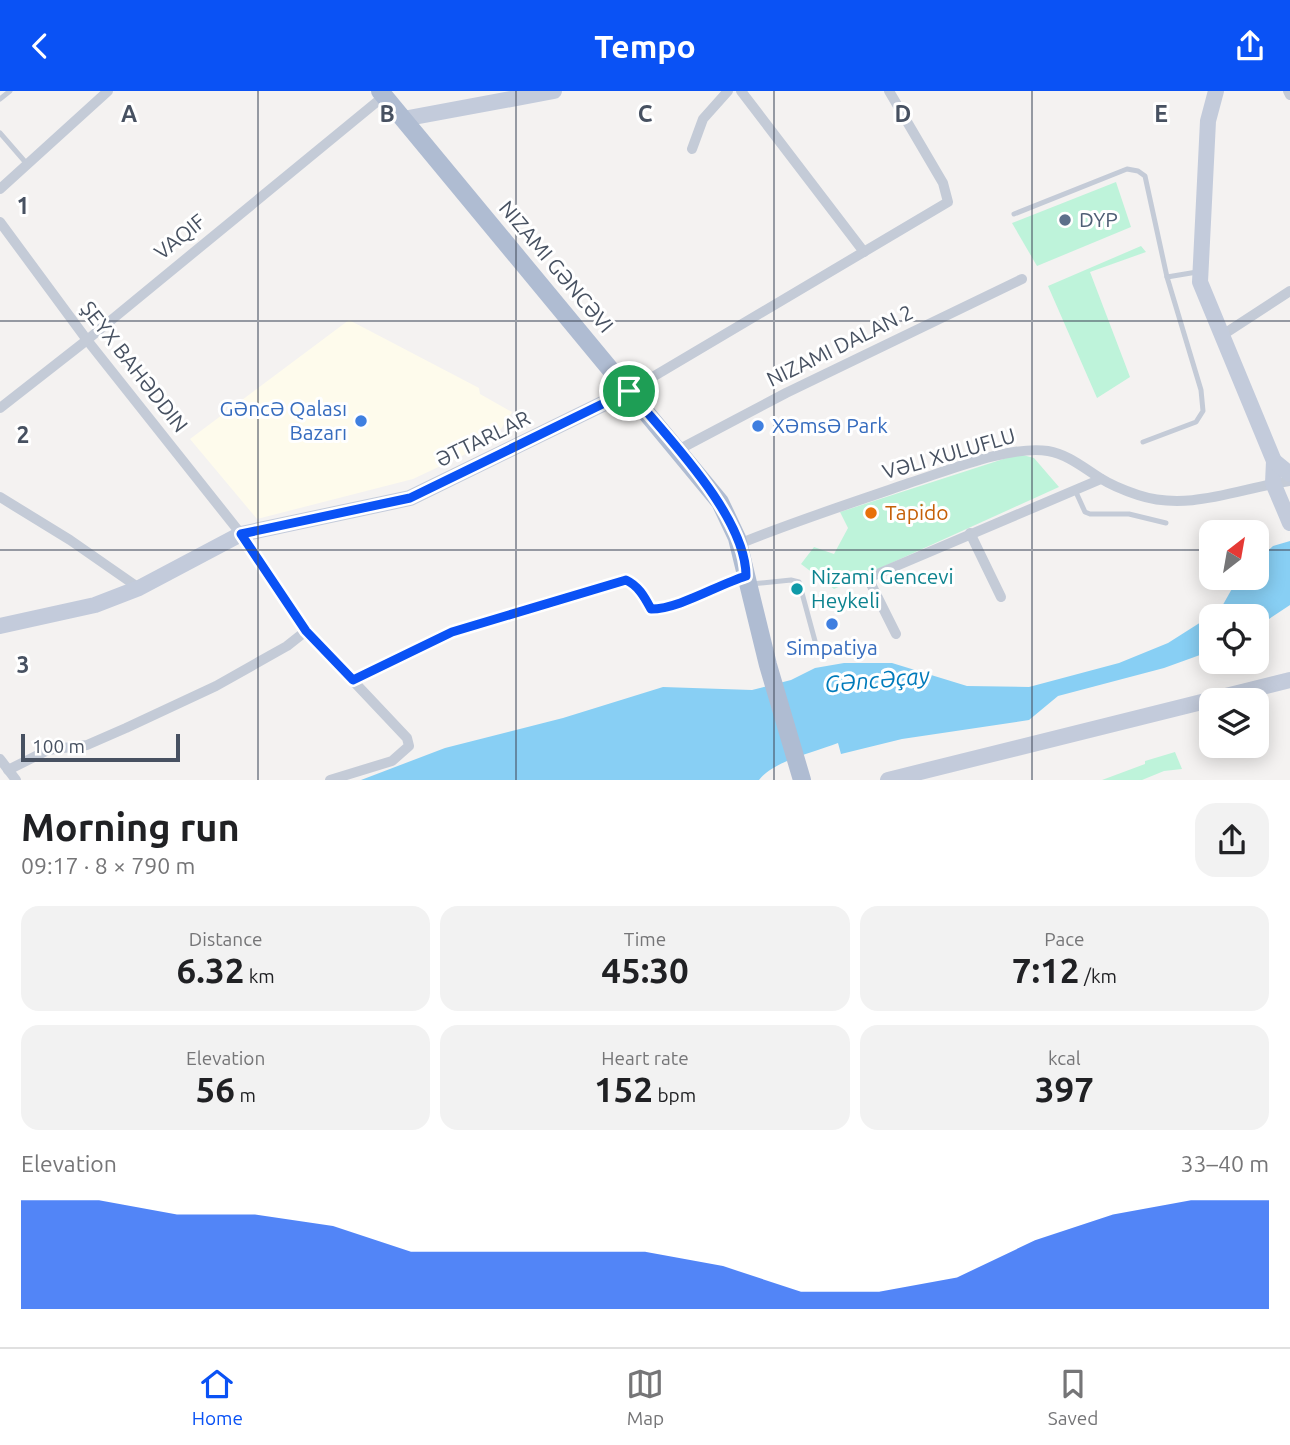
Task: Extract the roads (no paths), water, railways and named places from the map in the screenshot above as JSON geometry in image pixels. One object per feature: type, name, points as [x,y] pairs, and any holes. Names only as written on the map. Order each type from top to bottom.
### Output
[{"type":"main road","name":"NIZAMI GƏNCƏVI","points":[[382,94],[720,502],[739,544],[747,580]]},
{"type":"main road","points":[[747,580],[800,775]]},
{"type":"street","points":[[0,189],[107,91]]},
{"type":"street","points":[[692,149],[703,119],[728,91]]},
{"type":"street","points":[[741,91],[864,252]]},
{"type":"street","name":"ƏTTARLAR","points":[[0,626],[95,605],[139,588],[241,534],[410,498],[629,391],[948,202],[943,183],[889,91]]},
{"type":"street","points":[[1216,91],[1208,121],[1200,282],[1273,461],[1273,483],[1290,523]]},
{"type":"street","points":[[403,119],[548,92]]},
{"type":"street","name":"VAQIF","points":[[0,408],[87,340],[382,94]]},
{"type":"street","name":"ŞEYX BAHƏDDIN","points":[[0,222],[87,340],[241,534],[306,631],[407,738],[409,746],[392,761],[330,780]]},
{"type":"street","name":"NIZAMI DALAN 2","points":[[678,450],[786,393],[1022,279]]},
{"type":"street","points":[[1221,336],[1290,291]]},
{"type":"street","name":"VƏLI XULUFLU","points":[[739,544],[840,506],[1019,450],[1050,451],[1139,496],[1165,501],[1209,499],[1290,481]]},
{"type":"street","points":[[1273,461],[1290,474]]},
{"type":"street","points":[[896,634],[868,577],[1101,479]]},
{"type":"street","points":[[0,497],[70,540],[139,588]]},
{"type":"street","points":[[970,533],[1001,597]]},
{"type":"street","points":[[353,680],[452,632],[626,580],[643,595],[651,609],[665,609],[726,582],[747,580]]},
{"type":"street","points":[[8,770],[48,750],[87,745],[126,728],[216,686],[287,646],[306,631]]},
{"type":"street","points":[[888,780],[1290,680]]},
{"type":"street","points":[[0,759],[16,780]]},
{"type":"lane","points":[[0,99],[10,91]]},
{"type":"lane","points":[[0,133],[27,164]]},
{"type":"lane","points":[[1014,214],[1127,169],[1139,171],[1145,176],[1167,277],[1201,390],[1202,411],[1196,422],[1143,442]]},
{"type":"lane","points":[[1167,277],[1200,271]]},
{"type":"lane","points":[[1075,489],[1084,512],[1129,514],[1166,523]]},
{"type":"lane","points":[[747,580],[799,582],[815,641]]},
{"type":"water","points":[[1290,541],[1290,605],[1269,619],[1269,604],[1223,604],[1231,590],[1269,590],[1269,550]]},
{"type":"water","name":"Gəncəçay","points":[[1199,623],[1199,655],[1164,668],[1058,696],[1029,720],[902,739],[841,754],[838,743],[784,762],[765,773],[759,780],[361,780],[445,748],[563,718],[663,687],[752,690],[791,680],[815,668],[844,663],[892,663],[967,686],[1029,687],[1119,663],[1168,643]]},
{"type":"place","name":"DYP","points":[[1065,220]]},
{"type":"place","name":"Gəncə Qalası Bazarı","points":[[361,421]]},
{"type":"place","name":"Xəmsə Park","points":[[758,426]]},
{"type":"place","name":"Tapido","points":[[871,513]]},
{"type":"place","name":"Nizami Gencevi Heykeli","points":[[797,589]]},
{"type":"place","name":"Simpatiya","points":[[832,624]]}]
